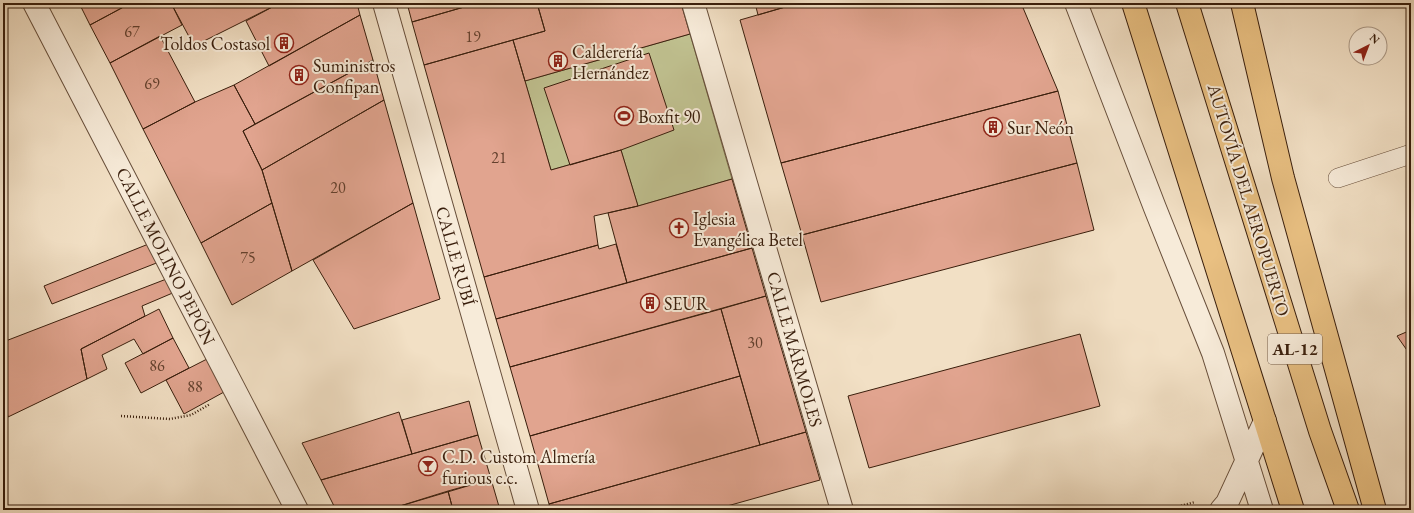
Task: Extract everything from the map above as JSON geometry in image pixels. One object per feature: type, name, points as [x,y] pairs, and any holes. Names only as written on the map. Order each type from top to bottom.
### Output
[{"type":"highway","name":"AL-12","points":[[1133,3],[1293,510]]},
{"type":"highway","name":"AUTOVÍA DEL AEROPUERTO","points":[[1187,3],[1320,431],[1348,510]]},
{"type":"highway","points":[[1242,3],[1284,178],[1375,510]]},
{"type":"street","name":"CALLE MOLINO PEPÓN","points":[[34,3],[297,510]]},
{"type":"street","name":"CALLE RUBÍ","points":[[384,3],[528,510]]},
{"type":"street","name":"CALLE MÁRMOLES","points":[[693,3],[842,510]]},
{"type":"street","points":[[1076,3],[1213,353],[1262,510]]},
{"type":"street","points":[[1221,510],[1227,503],[1265,421]]},
{"type":"lane","points":[[1338,178],[1411,154]]},
{"type":"path","points":[[121,416],[170,419],[191,415],[235,389]]},
{"type":"green space","name":"Boxfit 90","points":[[690,34],[732,179],[638,206],[621,150],[551,170],[525,81]]},
{"type":"building","points":[[79,3],[131,3],[90,25]]},
{"type":"building","points":[[131,3],[171,3],[182,25],[110,63],[90,25]]},
{"type":"building","points":[[171,3],[280,3],[194,46]]},
{"type":"building","name":"Toldos Costasol","points":[[280,3],[357,3],[360,15],[269,66],[246,21]]},
{"type":"building","points":[[407,3],[478,3],[412,22]]},
{"type":"building","points":[[478,3],[537,3],[545,31],[424,65],[412,22]]},
{"type":"building","name":"Calderería Hernández","points":[[537,3],[681,3],[690,34],[525,81],[513,40],[545,31]]},
{"type":"building","points":[[755,3],[799,3],[758,15]]},
{"type":"building","points":[[799,3],[1021,3],[1058,91],[781,163],[740,20]]},
{"type":"building","name":"Suministros Confipan","points":[[360,15],[373,60],[255,124],[234,85]]},
{"type":"building","points":[[160,36],[195,102],[143,129],[110,63]]},
{"type":"building","points":[[513,40],[551,170],[621,150],[638,206],[594,216],[598,245],[484,277],[424,65]]},
{"type":"building","points":[[649,53],[674,130],[621,150],[570,165],[544,88]]},
{"type":"building","points":[[373,60],[384,100],[262,170],[243,131]]},
{"type":"building","points":[[234,85],[255,124],[243,131],[262,170],[272,203],[201,243],[143,129],[195,102]]},
{"type":"building","name":"Sur Neón","points":[[1058,91],[1077,163],[802,235],[781,163]]},
{"type":"building","points":[[384,100],[413,203],[292,271],[262,170]]},
{"type":"building","points":[[1077,163],[1094,230],[821,302],[802,235]]},
{"type":"building","name":"Iglesia Evangélica Betel","points":[[732,179],[752,248],[627,283],[608,213]]},
{"type":"building","points":[[272,203],[292,271],[232,305],[201,243]]},
{"type":"building","points":[[413,203],[440,299],[354,329],[313,260]]},
{"type":"building","points":[[151,243],[159,262],[52,304],[44,286]]},
{"type":"building","points":[[616,244],[627,283],[496,319],[484,277],[598,245],[599,249]]},
{"type":"building","name":"SEUR","points":[[752,248],[766,296],[510,367],[496,319]]},
{"type":"building","points":[[169,278],[175,292],[142,306],[145,316],[81,349],[87,379],[8,417],[3,390],[3,342]]},
{"type":"building","points":[[766,296],[806,432],[760,445],[721,309]]},
{"type":"building","points":[[159,309],[173,338],[143,354],[134,339],[102,355],[107,369],[87,379],[81,349]]},
{"type":"building","points":[[721,309],[740,376],[530,436],[510,367]]},
{"type":"building","points":[[1411,330],[1411,356],[1397,336]]},
{"type":"building","points":[[1080,334],[1100,406],[869,468],[848,396]]},
{"type":"building","points":[[173,338],[189,368],[141,393],[125,363]]},
{"type":"building","points":[[207,359],[224,392],[184,414],[166,380]]},
{"type":"building","points":[[740,376],[760,445],[549,504],[530,436]]},
{"type":"building","points":[[469,401],[478,435],[412,454],[402,420]]},
{"type":"building","points":[[399,412],[412,454],[321,480],[302,443]]},
{"type":"building","points":[[806,432],[820,480],[713,510],[551,510],[549,504]]},
{"type":"building","name":"C.D. Custom Almería furious c.c.","points":[[478,435],[491,479],[387,510],[336,510],[321,480]]},
{"type":"building","points":[[491,479],[500,510],[453,510],[448,491]]},
{"type":"building","points":[[448,491],[453,510],[387,510]]},
{"type":"place","name":"Toldos Costasol","points":[[284,43]]},
{"type":"place","name":"Calderería Hernández","points":[[558,61]]},
{"type":"place","name":"Suministros Confipan","points":[[299,75]]},
{"type":"place","name":"Boxfit 90","points":[[624,116]]},
{"type":"place","name":"Sur Neón","points":[[993,127]]},
{"type":"place","name":"Iglesia Evangélica Betel","points":[[679,228]]},
{"type":"place","name":"SEUR","points":[[650,303]]},
{"type":"place","name":"C.D. Custom Almería furious c.c.","points":[[428,466]]}]
